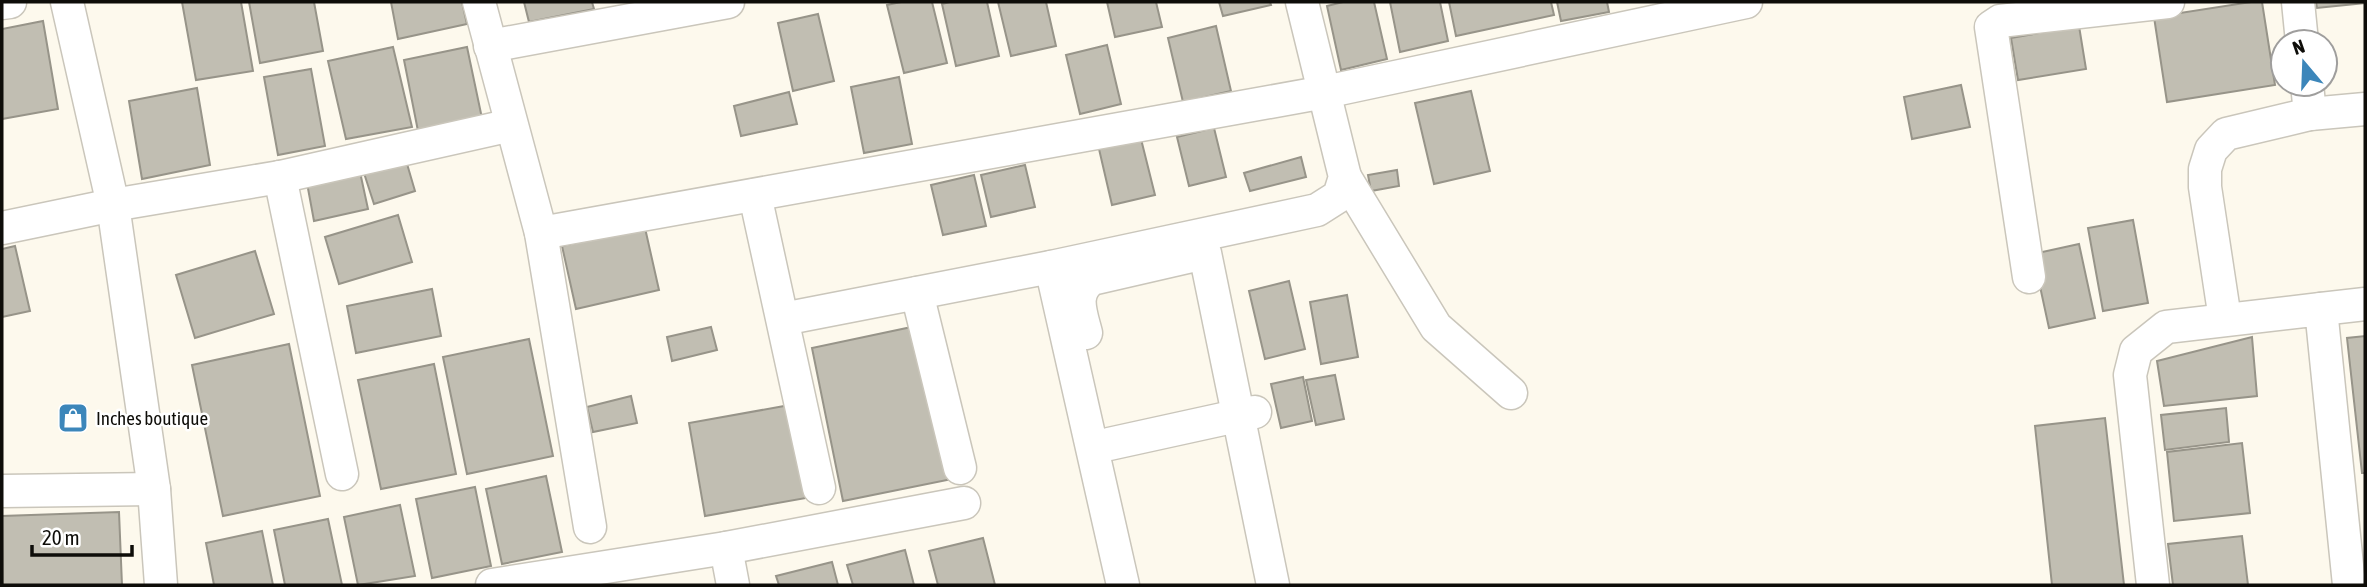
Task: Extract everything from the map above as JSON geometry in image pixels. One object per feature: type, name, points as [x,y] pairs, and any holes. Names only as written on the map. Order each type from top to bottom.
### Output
[{"type":"street","points":[[2,3],[10,2]]},
{"type":"street","points":[[67,2],[113,205],[155,489],[161,585]]},
{"type":"street","points":[[480,2],[541,233],[590,527]]},
{"type":"street","points":[[490,46],[683,6],[728,2]]},
{"type":"street","points":[[1301,2],[1345,177],[1436,327],[1511,393]]},
{"type":"street","points":[[541,233],[1325,92],[1746,2]]},
{"type":"street","points":[[2029,277],[1991,27],[2000,21],[2103,6],[2168,2]]},
{"type":"street","points":[[2298,2],[2301,28]]},
{"type":"street","points":[[2225,319],[2205,187],[2211,150],[2226,134],[2308,99],[2365,109]]},
{"type":"street","points":[[2,228],[113,205],[281,177],[511,125]]},
{"type":"street","points":[[281,177],[342,474]]},
{"type":"street","points":[[1140,585],[1079,294],[1084,285],[1092,279],[1213,245],[1317,210],[1339,196],[1345,177]]},
{"type":"street","points":[[755,195],[819,488]]},
{"type":"street","points":[[783,319],[1051,267],[1213,245]]},
{"type":"street","points":[[1213,245],[1283,582]]},
{"type":"street","points":[[1051,267],[1123,585]]},
{"type":"street","points":[[917,293],[960,468]]},
{"type":"street","points":[[2153,585],[2130,375],[2136,351],[2166,327],[2365,304]]},
{"type":"street","points":[[2321,309],[2353,505],[2349,585]]},
{"type":"street","points":[[1109,443],[1247,414]]},
{"type":"street","points":[[2,491],[155,489]]},
{"type":"street","points":[[492,585],[726,548],[964,503]]},
{"type":"street","points":[[726,548],[733,585]]},
{"type":"building","points":[[182,2],[241,2],[253,71],[196,80]]},
{"type":"building","points":[[249,2],[314,2],[323,51],[260,63]]},
{"type":"building","points":[[391,2],[462,2],[467,24],[398,39]]},
{"type":"building","points":[[524,2],[592,2],[594,9],[529,22]]},
{"type":"building","points":[[932,2],[947,63],[904,73],[887,5]]},
{"type":"building","points":[[987,2],[999,56],[956,66],[942,4]]},
{"type":"building","points":[[998,2],[1046,2],[1056,46],[1011,56]]},
{"type":"building","points":[[1107,2],[1156,2],[1162,27],[1115,37]]},
{"type":"building","points":[[1219,2],[1270,2],[1271,5],[1223,16]]},
{"type":"building","points":[[1343,2],[1374,2],[1387,59],[1341,70],[1327,6]]},
{"type":"building","points":[[1390,2],[1440,2],[1448,41],[1400,52]]},
{"type":"building","points":[[1449,2],[1551,2],[1554,15],[1456,36]]},
{"type":"building","points":[[1557,2],[1607,2],[1609,12],[1561,21]]},
{"type":"building","points":[[2262,2],[2269,47],[2269,86],[2167,102],[2154,17]]},
{"type":"building","points":[[2316,2],[2365,2],[2365,3],[2317,8]]},
{"type":"building","points":[[818,14],[834,81],[793,91],[778,23]]},
{"type":"building","points":[[43,21],[58,109],[2,119],[2,29]]},
{"type":"building","points":[[1216,26],[1231,91],[1183,102],[1168,38]]},
{"type":"building","points":[[2079,26],[2086,69],[2018,80],[2011,38]]},
{"type":"building","points":[[1107,45],[1121,104],[1080,114],[1066,55]]},
{"type":"building","points":[[393,47],[412,127],[346,139],[328,61]]},
{"type":"building","points":[[467,47],[483,123],[419,136],[404,60]]},
{"type":"building","points":[[311,69],[325,146],[278,155],[264,77]]},
{"type":"building","points":[[899,77],[912,144],[864,153],[851,87]]},
{"type":"building","points":[[1961,85],[1970,127],[1912,139],[1904,97]]},
{"type":"building","points":[[197,88],[210,165],[142,179],[129,101]]},
{"type":"building","points":[[1471,91],[1490,171],[1434,184],[1415,103]]},
{"type":"building","points":[[789,92],[797,124],[741,136],[734,106]]},
{"type":"building","points":[[1214,128],[1226,177],[1189,186],[1177,137]]},
{"type":"building","points":[[1141,139],[1155,195],[1112,205],[1099,149]]},
{"type":"building","points":[[405,157],[415,191],[374,204],[363,170]]},
{"type":"building","points":[[1301,157],[1306,177],[1250,191],[1244,173]]},
{"type":"building","points":[[1025,165],[1035,207],[991,217],[981,175]]},
{"type":"building","points":[[1397,170],[1399,186],[1371,191],[1368,175]]},
{"type":"building","points":[[360,172],[368,209],[314,221],[307,183]]},
{"type":"building","points":[[974,175],[986,226],[943,235],[931,185]]},
{"type":"building","points":[[398,215],[412,262],[339,284],[325,237]]},
{"type":"building","points":[[2133,220],[2148,303],[2103,311],[2088,228]]},
{"type":"building","points":[[645,228],[659,290],[576,309],[562,246]]},
{"type":"building","points":[[2079,244],[2095,318],[2049,328],[2033,254]]},
{"type":"building","points":[[15,246],[30,311],[2,317],[2,249]]},
{"type":"building","points":[[255,251],[274,314],[195,338],[176,275]]},
{"type":"building","points":[[1289,281],[1305,349],[1265,359],[1249,291]]},
{"type":"building","points":[[432,289],[441,336],[356,353],[347,306]]},
{"type":"building","points":[[1347,295],[1358,357],[1321,364],[1310,302]]},
{"type":"building","points":[[921,325],[952,479],[843,501],[812,348]]},
{"type":"building","points":[[711,327],[717,350],[672,361],[667,337]]},
{"type":"building","points":[[2365,336],[2365,473],[2362,473],[2347,338]]},
{"type":"building","points":[[2252,337],[2257,396],[2164,406],[2157,361]]},
{"type":"building","points":[[529,339],[553,456],[467,474],[443,357]]},
{"type":"building","points":[[289,344],[320,496],[223,516],[192,365]]},
{"type":"building","points":[[434,364],[456,474],[381,489],[358,380]]},
{"type":"building","points":[[1335,375],[1344,419],[1316,425],[1306,380]]},
{"type":"building","points":[[1303,377],[1312,421],[1281,428],[1271,384]]},
{"type":"building","points":[[631,396],[637,423],[593,432],[587,407]]},
{"type":"building","points":[[790,405],[806,498],[705,516],[689,423]]},
{"type":"building","points":[[2226,408],[2229,442],[2165,450],[2161,415]]},
{"type":"building","points":[[2105,418],[2124,585],[2052,585],[2035,426]]},
{"type":"building","points":[[2242,443],[2250,513],[2174,521],[2167,452]]},
{"type":"building","points":[[546,476],[562,552],[502,564],[486,489]]},
{"type":"building","points":[[475,487],[491,566],[432,578],[416,499]]},
{"type":"building","points":[[400,505],[415,576],[358,585],[344,517]]},
{"type":"building","points":[[119,512],[122,585],[3,585],[2,516]]},
{"type":"building","points":[[328,519],[342,585],[285,585],[274,530]]},
{"type":"building","points":[[262,531],[273,585],[214,585],[206,543]]},
{"type":"building","points":[[2242,536],[2248,585],[2173,585],[2168,544]]},
{"type":"building","points":[[983,538],[995,585],[938,585],[929,551]]},
{"type":"building","points":[[905,550],[914,585],[853,585],[847,565]]},
{"type":"building","points":[[832,562],[838,585],[779,585],[776,576]]},
{"type":"place","name":"Inches boutique","points":[[73,418]]}]
